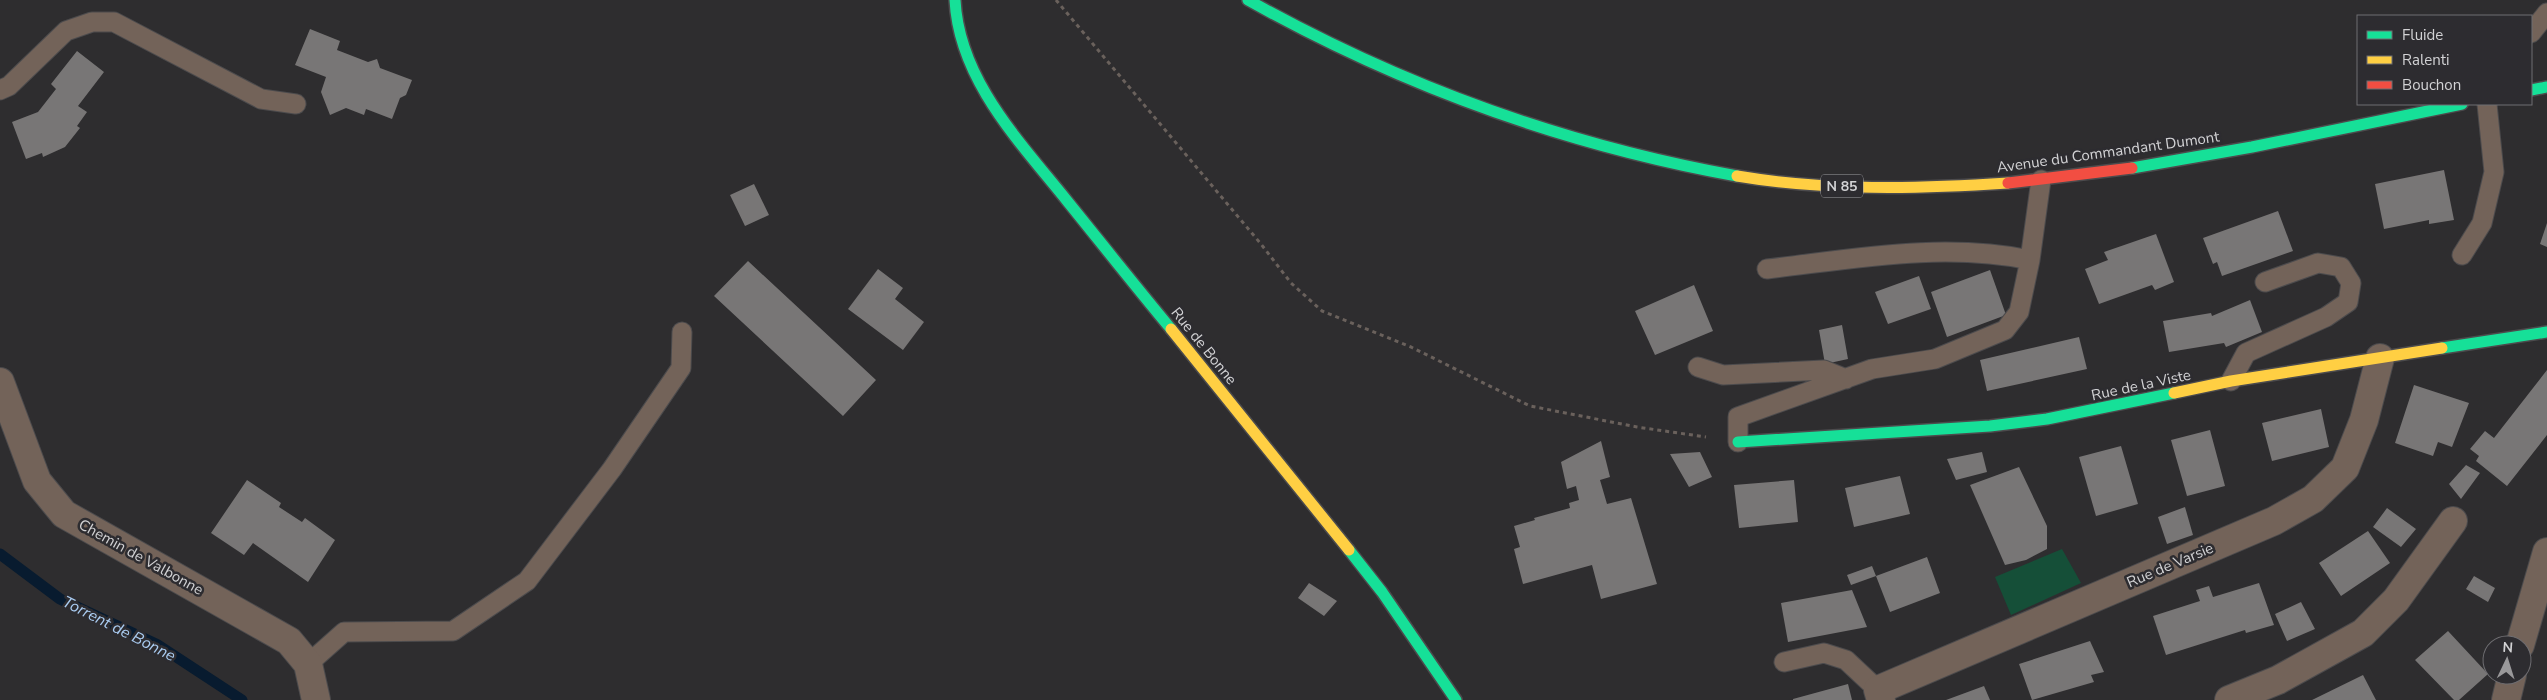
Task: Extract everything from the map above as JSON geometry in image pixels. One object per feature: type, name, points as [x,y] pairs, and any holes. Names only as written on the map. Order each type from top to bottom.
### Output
[{"type":"street","name":"Rue de Bonne","points":[[955,0],[955,12],[963,46],[980,84],[1006,125],[1382,592],[1456,700]]},
{"type":"street","name":"Avenue du Commandant Dumont","points":[[1248,0],[1330,45],[1417,86],[1497,114],[1599,144],[1702,170],[1781,182],[1865,188],[1963,186],[2041,180],[2183,159],[2457,105]]},
{"type":"street","points":[[2532,90],[2547,86]]},
{"type":"street","name":"Rue de la Viste","points":[[1738,442],[1990,426],[2047,419],[2231,381],[2547,332]]},
{"type":"street","name":"Rue de Varsie","points":[[1880,695],[2274,521],[2313,499],[2345,468],[2364,420],[2380,358]]},
{"type":"street","name":"Chemin de Valbonne","points":[[0,382],[37,481],[64,514],[289,641],[308,664],[316,700]]},
{"type":"street","points":[[2229,700],[2278,680],[2363,633],[2396,600],[2453,521]]},
{"type":"street","points":[[2523,635],[2547,552]]},
{"type":"street","points":[[2506,700],[2510,685]]},
{"type":"lane","points":[[2532,32],[2547,13]]},
{"type":"lane","points":[[0,90],[8,86],[66,31],[92,22],[114,22],[261,99],[296,104]]},
{"type":"lane","points":[[2462,255],[2482,223],[2494,172],[2487,105]]},
{"type":"lane","points":[[1738,442],[1738,417],[1872,370],[1935,360],[2005,330],[2019,312],[2030,260],[2041,180]]},
{"type":"lane","points":[[1767,269],[1922,251],[1998,253],[2030,260]]},
{"type":"lane","points":[[2231,381],[2246,353],[2326,317],[2348,302],[2351,283],[2341,267],[2318,263],[2265,282]]},
{"type":"lane","points":[[308,664],[344,632],[453,630],[527,581],[612,469],[681,368],[682,332]]},
{"type":"lane","points":[[1698,368],[1723,375],[1824,370],[1846,379]]},
{"type":"lane","points":[[1784,662],[1824,653],[1846,660],[1880,695]]},
{"type":"path","points":[[1056,0],[1261,244],[1291,283],[1322,311],[1411,348],[1530,406],[1637,428],[1738,442]]},
{"type":"green space","points":[[2062,549],[2081,583],[2011,615],[1995,577]]},
{"type":"building","points":[[310,29],[340,41],[337,50],[368,62],[377,59],[380,68],[412,80],[406,95],[400,98],[392,119],[366,109],[364,115],[346,108],[330,115],[321,92],[326,77],[295,65]]},
{"type":"building","points":[[77,51],[104,72],[78,106],[87,112],[77,126],[80,128],[65,147],[43,157],[42,153],[26,159],[12,122],[38,112],[56,89],[51,84]]},
{"type":"building","points":[[2444,170],[2454,220],[2429,224],[2429,220],[2384,229],[2375,184]]},
{"type":"building","points":[[754,184],[769,215],[745,226],[730,195]]},
{"type":"building","points":[[2278,211],[2293,251],[2222,276],[2217,262],[2213,264],[2203,238]]},
{"type":"building","points":[[2547,223],[2547,247],[2540,244]]},
{"type":"building","points":[[2156,234],[2174,282],[2155,290],[2152,285],[2099,304],[2085,269],[2108,260],[2104,252]]},
{"type":"building","points":[[748,261],[876,380],[843,416],[714,296]]},
{"type":"building","points":[[878,269],[903,288],[895,299],[924,322],[903,350],[848,309]]},
{"type":"building","points":[[1990,270],[2006,315],[1947,337],[1931,292]]},
{"type":"building","points":[[1919,276],[1931,309],[1888,324],[1875,292]]},
{"type":"building","points":[[1694,285],[1713,331],[1655,355],[1635,311]]},
{"type":"building","points":[[2250,300],[2262,332],[2226,347],[2224,343],[2169,352],[2163,321],[2211,313],[2212,316]]},
{"type":"building","points":[[1842,325],[1848,359],[1825,364],[1819,330]]},
{"type":"building","points":[[2079,337],[2087,369],[1987,391],[1980,360]]},
{"type":"building","points":[[2547,370],[2547,435],[2507,486],[2476,461],[2479,456],[2470,449],[2485,431],[2494,438]]},
{"type":"building","points":[[2414,385],[2469,403],[2452,447],[2438,442],[2433,456],[2395,443]]},
{"type":"building","points":[[2321,409],[2329,447],[2272,461],[2262,423]]},
{"type":"building","points":[[2210,430],[2225,486],[2187,496],[2171,440]]},
{"type":"building","points":[[1601,441],[1610,477],[1600,480],[1607,504],[1631,498],[1657,584],[1601,599],[1592,565],[1523,584],[1514,549],[1520,547],[1514,526],[1570,508],[1569,503],[1579,500],[1576,486],[1567,489],[1561,462]]},
{"type":"building","points":[[2121,446],[2138,504],[2096,516],[2079,457]]},
{"type":"building","points":[[1700,452],[1712,477],[1689,487],[1670,454]]},
{"type":"building","points":[[1982,452],[1987,472],[1956,480],[1947,459]]},
{"type":"building","points":[[2466,465],[2480,473],[2461,499],[2449,484]]},
{"type":"building","points":[[2019,467],[2047,526],[2047,549],[2026,560],[2005,565],[1970,485]]},
{"type":"building","points":[[1900,476],[1910,514],[1854,527],[1845,488]]},
{"type":"building","points":[[247,480],[281,503],[279,507],[302,522],[305,518],[335,540],[308,582],[253,543],[244,555],[211,533]]},
{"type":"building","points":[[1794,480],[1798,522],[1739,528],[1734,485]]},
{"type":"building","points":[[2185,507],[2193,535],[2167,544],[2158,517]]},
{"type":"building","points":[[2387,508],[2416,529],[2401,547],[2373,527]]},
{"type":"building","points":[[2368,531],[2390,563],[2341,596],[2319,563]]},
{"type":"building","points":[[1927,557],[1940,593],[1890,612],[1876,576]]},
{"type":"building","points":[[1872,566],[1876,576],[1851,585],[1847,575]]},
{"type":"building","points":[[2474,576],[2495,588],[2488,602],[2466,589]]},
{"type":"building","points":[[1309,583],[1337,601],[1324,616],[1298,598]]},
{"type":"building","points":[[2259,583],[2274,625],[2246,633],[2245,630],[2166,655],[2153,616],[2200,601],[2196,590],[2209,586],[2213,597]]},
{"type":"building","points":[[1852,590],[1867,627],[1788,642],[1781,603]]},
{"type":"building","points":[[2301,602],[2315,629],[2287,641],[2275,614]]},
{"type":"building","points":[[2448,631],[2482,668],[2482,679],[2459,700],[2454,700],[2415,660]]},
{"type":"building","points":[[2090,641],[2104,672],[2091,675],[2094,682],[2032,700],[2019,664]]},
{"type":"building","points":[[2363,675],[2376,700],[2312,700]]},
{"type":"building","points":[[1848,684],[1852,700],[1793,700],[1793,699]]},
{"type":"building","points":[[1984,686],[1990,700],[1946,700]]},
{"type":"waterway","name":"Torrent de Bonne","points":[[0,554],[60,599],[158,645],[242,700]]},
{"type":"traffic: fast","points":[[955,0],[959,29],[968,57],[980,83],[995,108],[1012,133],[1171,329]]},
{"type":"traffic: fast","points":[[1248,0],[1364,59],[1424,85],[1485,108],[1609,147],[1737,176]]},
{"type":"traffic: fast","points":[[2532,90],[2547,87]]},
{"type":"traffic: fast","points":[[2132,168],[2252,147],[2457,105]]},
{"type":"traffic: fast","points":[[2442,348],[2547,332]]},
{"type":"traffic: fast","points":[[1738,442],[1990,426],[2047,419],[2174,393]]},
{"type":"traffic: fast","points":[[1349,550],[1382,592],[1456,700]]},
{"type":"traffic: slow","points":[[1737,176],[1804,184],[1872,187],[1940,187],[2008,183]]},
{"type":"traffic: slow","points":[[1171,329],[1349,550]]},
{"type":"traffic: slow","points":[[2174,393],[2231,381],[2442,348]]},
{"type":"traffic: jam","points":[[2008,183],[2132,168]]}]
